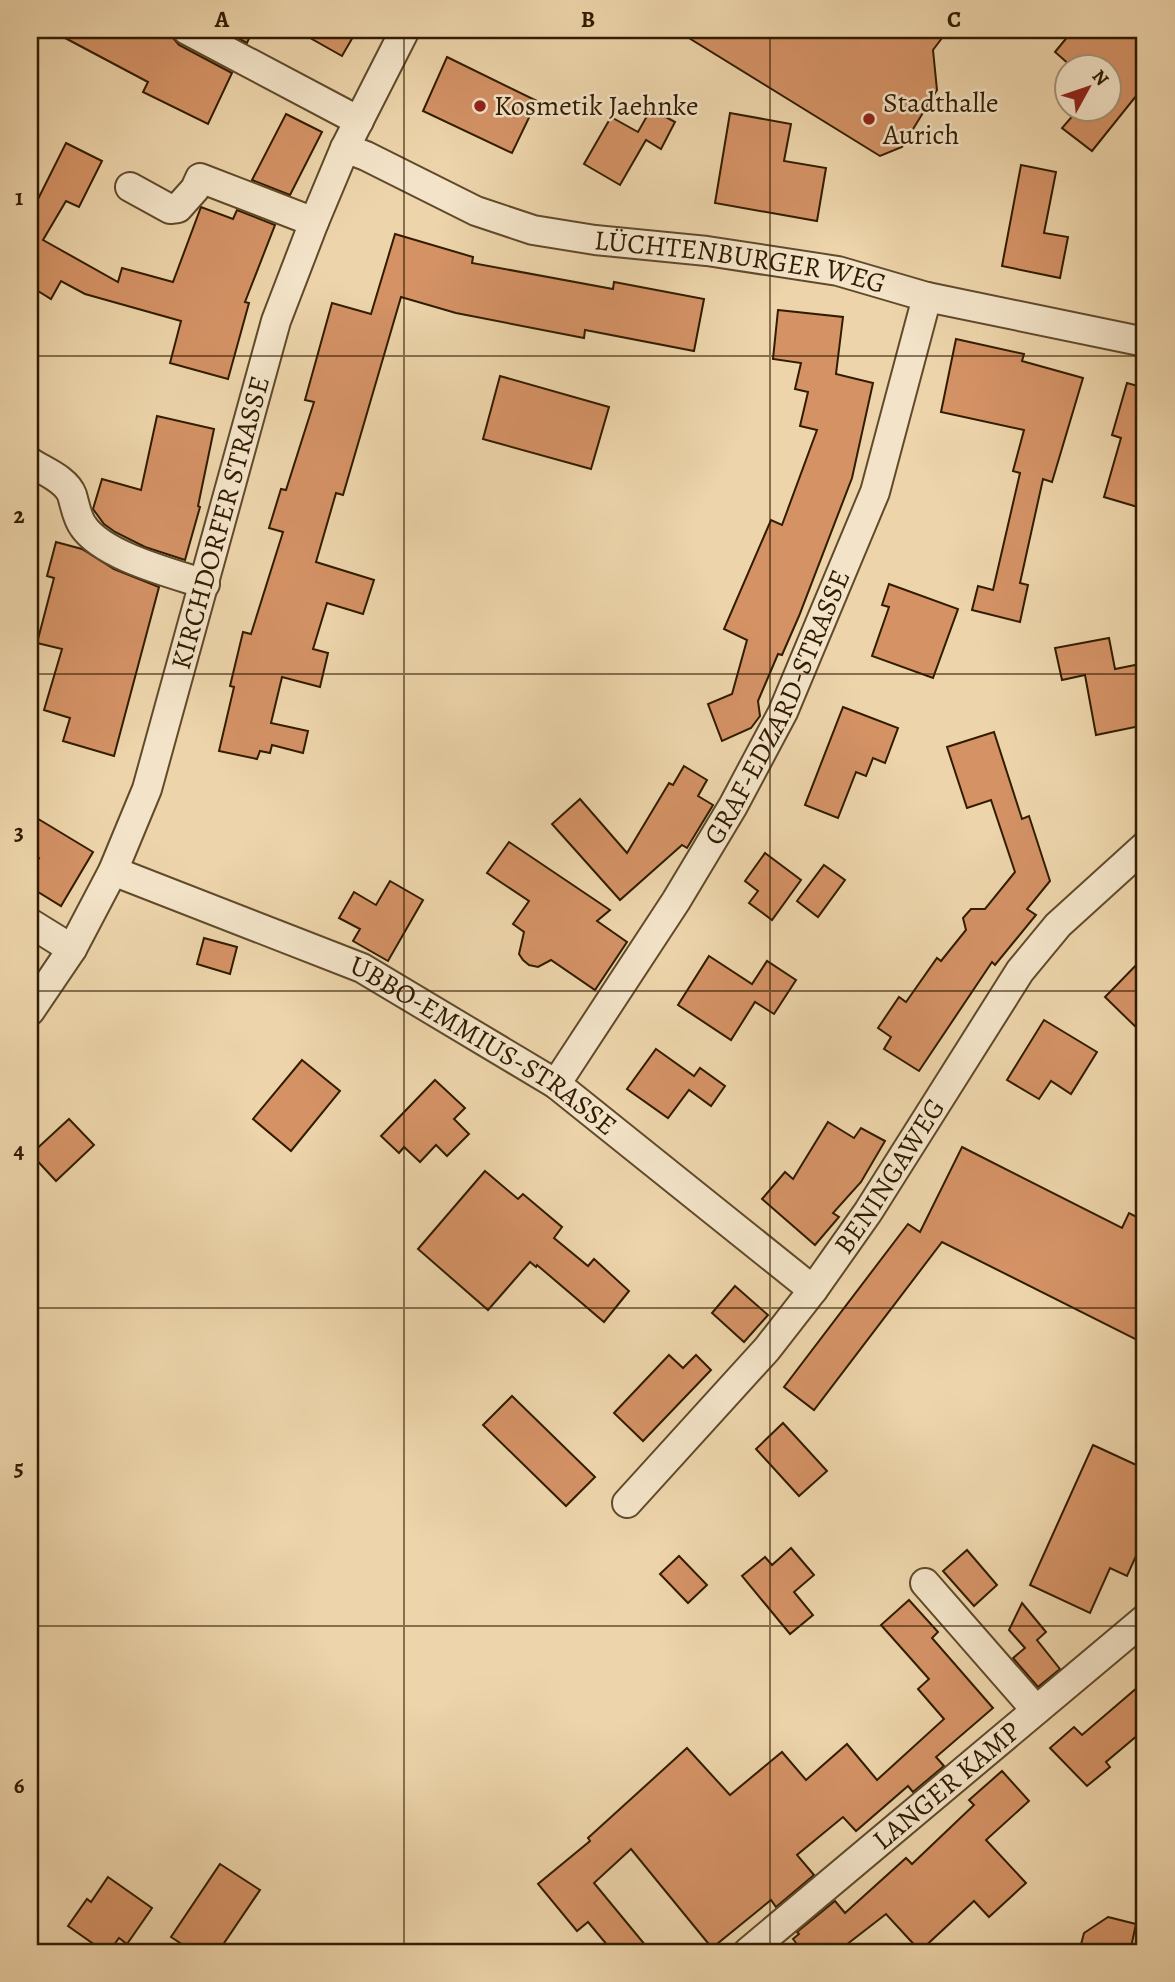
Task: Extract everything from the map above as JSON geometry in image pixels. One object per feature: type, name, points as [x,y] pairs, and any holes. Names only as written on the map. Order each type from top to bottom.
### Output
[{"type":"street","points":[[187,30],[359,121]]},
{"type":"street","name":"KIRCHDORFER STRASSE","points":[[30,1011],[72,949],[113,871],[147,789],[276,321],[345,148],[405,30]]},
{"type":"street","name":"LÜCHTENBURGER WEG","points":[[345,148],[475,211],[533,230],[595,240],[707,251],[838,271],[927,297],[1145,342]]},
{"type":"street","points":[[130,187],[170,209],[178,208],[184,204],[201,178],[314,222]]},
{"type":"street","name":"GRAF-EDZARD-STRASSE","points":[[556,1084],[676,901],[733,806],[783,712],[875,492],[927,297]]},
{"type":"street","points":[[30,462],[61,481],[71,491],[83,526],[109,549],[127,558],[205,584]]},
{"type":"street","name":"BENINGAWEG","points":[[627,1503],[768,1349],[813,1290],[868,1212],[1020,971],[1058,925],[1145,846]]},
{"type":"street","name":"UBBO-EMMIUS-STRASSE","points":[[113,871],[362,968],[556,1084],[813,1290]]},
{"type":"street","points":[[30,923],[72,949]]},
{"type":"street","points":[[925,1583],[1036,1710]]},
{"type":"street","name":"LANGER KAMP","points":[[748,1952],[1145,1619]]},
{"type":"building","points":[[50,30],[170,30],[179,45],[232,73],[208,124],[143,92],[148,82]]},
{"type":"building","points":[[222,30],[253,30],[247,43]]},
{"type":"building","points":[[296,30],[357,30],[342,56]]},
{"type":"building","name":"Stadthalle Aurich","points":[[676,30],[948,30],[933,50],[937,90],[902,147],[880,156]]},
{"type":"building","points":[[1073,30],[1145,30],[1145,85],[1122,114],[1122,52],[1055,52]]},
{"type":"building","name":"Kosmetik Jaehnke","points":[[447,57],[537,101],[512,153],[423,111]]},
{"type":"building","points":[[651,109],[675,122],[661,149],[646,140],[620,185],[584,164],[611,117],[638,132]]},
{"type":"building","points":[[730,113],[791,124],[784,161],[826,168],[817,221],[715,203]]},
{"type":"building","points":[[286,114],[322,132],[290,195],[252,180]]},
{"type":"building","points":[[1067,122],[1115,122],[1092,151],[1062,128]]},
{"type":"building","points":[[66,143],[102,161],[79,207],[66,201],[43,240],[118,282],[122,268],[173,282],[201,207],[233,219],[237,210],[275,225],[245,302],[249,303],[228,379],[170,363],[181,321],[85,294],[61,281],[51,299],[30,286],[30,215]]},
{"type":"building","points":[[1021,165],[1056,172],[1044,233],[1068,237],[1060,278],[1002,266]]},
{"type":"building","points":[[395,234],[473,257],[472,263],[613,289],[614,282],[704,299],[694,351],[585,330],[584,338],[456,313],[401,297],[343,495],[336,493],[316,562],[374,580],[363,614],[327,603],[313,649],[328,653],[320,687],[282,677],[271,723],[308,731],[303,753],[272,745],[270,753],[260,751],[257,759],[219,751],[243,632],[251,634],[283,532],[269,528],[281,489],[286,490],[314,402],[305,400],[332,303],[371,314]]},
{"type":"building","points":[[778,310],[843,317],[836,374],[873,383],[852,478],[799,616],[782,655],[778,654],[758,701],[760,716],[751,728],[722,741],[708,704],[732,694],[747,640],[724,629],[771,520],[782,525],[817,430],[800,426],[808,392],[795,389],[801,363],[773,359]]},
{"type":"building","points":[[956,339],[1024,354],[1022,361],[1083,378],[1052,482],[1043,479],[1020,583],[1028,585],[1020,622],[972,610],[978,586],[993,590],[1020,473],[1013,471],[1024,430],[941,412]]},
{"type":"building","points":[[500,376],[609,407],[591,469],[483,439]]},
{"type":"building","points":[[1127,383],[1145,388],[1145,494],[1141,508],[1104,497],[1121,438],[1112,435]]},
{"type":"building","points":[[157,416],[214,429],[198,506],[200,507],[185,560],[145,547],[115,532],[104,524],[93,509],[102,479],[141,490]]},
{"type":"building","points":[[56,542],[82,549],[114,569],[159,587],[114,756],[63,741],[70,718],[44,710],[62,649],[37,643],[54,578],[47,576]]},
{"type":"building","points":[[889,584],[958,609],[933,678],[872,656],[889,607],[882,605]]},
{"type":"building","points":[[1109,638],[1115,669],[1145,663],[1145,725],[1096,735],[1085,675],[1062,680],[1055,648]]},
{"type":"building","points":[[843,707],[898,728],[885,763],[873,758],[866,776],[856,772],[838,818],[805,805]]},
{"type":"building","points":[[994,732],[1022,819],[1029,816],[1050,881],[1027,909],[1036,915],[995,965],[992,962],[919,1071],[884,1049],[891,1037],[878,1028],[899,997],[906,1002],[937,958],[941,961],[966,930],[963,918],[971,909],[985,909],[1015,872],[991,800],[967,808],[947,747]]},
{"type":"building","points":[[684,766],[707,780],[698,796],[713,805],[687,848],[682,845],[620,900],[552,824],[580,799],[627,853],[669,783],[673,785]]},
{"type":"building","points":[[30,814],[93,852],[61,906],[30,887],[30,874],[39,858],[30,852]]},
{"type":"building","points":[[509,842],[610,910],[597,921],[627,942],[595,990],[551,960],[538,967],[529,965],[519,954],[524,932],[513,924],[529,901],[487,873]]},
{"type":"building","points":[[765,853],[801,880],[772,920],[749,903],[758,891],[745,881]]},
{"type":"building","points":[[824,865],[845,880],[818,917],[797,901]]},
{"type":"building","points":[[390,881],[423,900],[388,961],[353,941],[360,929],[339,918],[354,892],[376,905]]},
{"type":"building","points":[[204,938],[237,947],[230,974],[197,964]]},
{"type":"building","points":[[709,956],[752,984],[767,961],[796,980],[774,1014],[755,1002],[731,1040],[678,1005]]},
{"type":"building","points":[[1145,956],[1145,1036],[1105,997]]},
{"type":"building","points":[[1044,1020],[1097,1052],[1071,1094],[1051,1081],[1039,1099],[1007,1080]]},
{"type":"building","points":[[656,1049],[694,1076],[700,1068],[725,1086],[711,1106],[689,1090],[668,1118],[627,1089]]},
{"type":"building","points":[[302,1060],[340,1091],[291,1151],[253,1119]]},
{"type":"building","points":[[435,1080],[465,1108],[454,1119],[469,1134],[447,1156],[436,1145],[420,1162],[404,1147],[399,1153],[381,1136]]},
{"type":"building","points":[[69,1119],[94,1145],[56,1181],[31,1154]]},
{"type":"building","points":[[828,1122],[854,1138],[861,1128],[885,1141],[861,1182],[833,1213],[839,1217],[815,1245],[762,1199],[785,1172],[793,1179]]},
{"type":"building","points":[[962,1147],[1122,1228],[1129,1213],[1145,1221],[1145,1344],[942,1242],[814,1410],[784,1387],[908,1224],[920,1232]]},
{"type":"building","points":[[485,1171],[518,1199],[523,1194],[562,1227],[554,1238],[588,1266],[594,1259],[629,1291],[604,1322],[530,1262],[488,1310],[418,1249]]},
{"type":"building","points":[[735,1286],[768,1315],[744,1342],[712,1313]]},
{"type":"building","points":[[669,1355],[683,1368],[696,1355],[711,1370],[643,1441],[614,1413]]},
{"type":"building","points":[[512,1396],[595,1477],[566,1506],[483,1425]]},
{"type":"building","points":[[783,1423],[827,1471],[799,1496],[756,1449]]},
{"type":"building","points":[[1093,1445],[1145,1469],[1145,1536],[1127,1576],[1110,1568],[1090,1613],[1030,1585]]},
{"type":"building","points":[[791,1548],[814,1575],[794,1592],[813,1615],[790,1634],[742,1576],[765,1557],[772,1565]]},
{"type":"building","points":[[967,1550],[997,1585],[974,1606],[943,1571]]},
{"type":"building","points":[[679,1556],[707,1585],[688,1603],[660,1574]]},
{"type":"building","points":[[909,1600],[938,1632],[932,1638],[993,1708],[936,1757],[944,1766],[913,1792],[908,1786],[856,1831],[843,1817],[797,1855],[814,1875],[776,1907],[771,1900],[712,1948],[631,1849],[594,1883],[651,1952],[613,1952],[588,1922],[577,1931],[538,1884],[590,1841],[588,1838],[687,1748],[730,1795],[782,1752],[806,1780],[847,1744],[877,1780],[944,1719],[918,1689],[929,1679],[881,1625]]},
{"type":"building","points":[[1022,1603],[1046,1632],[1037,1640],[1060,1669],[1038,1687],[1013,1658],[1025,1648],[1009,1630]]},
{"type":"building","points":[[1145,1681],[1145,1729],[1106,1762],[1110,1767],[1087,1786],[1050,1748],[1074,1727],[1082,1735]]},
{"type":"building","points":[[1002,1771],[1029,1801],[986,1840],[1026,1883],[989,1917],[974,1901],[920,1951],[886,1914],[837,1952],[803,1952],[793,1939],[799,1934],[797,1932],[835,1901],[845,1913],[906,1858],[912,1864],[974,1805],[969,1800]]},
{"type":"building","points":[[220,1864],[260,1890],[218,1952],[194,1952],[171,1937]]},
{"type":"building","points":[[108,1877],[152,1908],[127,1944],[119,1938],[109,1952],[105,1952],[68,1926],[87,1899],[91,1902]]},
{"type":"building","points":[[1108,1917],[1136,1924],[1130,1952],[1079,1952],[1084,1933]]},
{"type":"place","name":"Kosmetik Jaehnke","points":[[480,106]]},
{"type":"place","name":"Stadthalle Aurich","points":[[869,119]]}]
